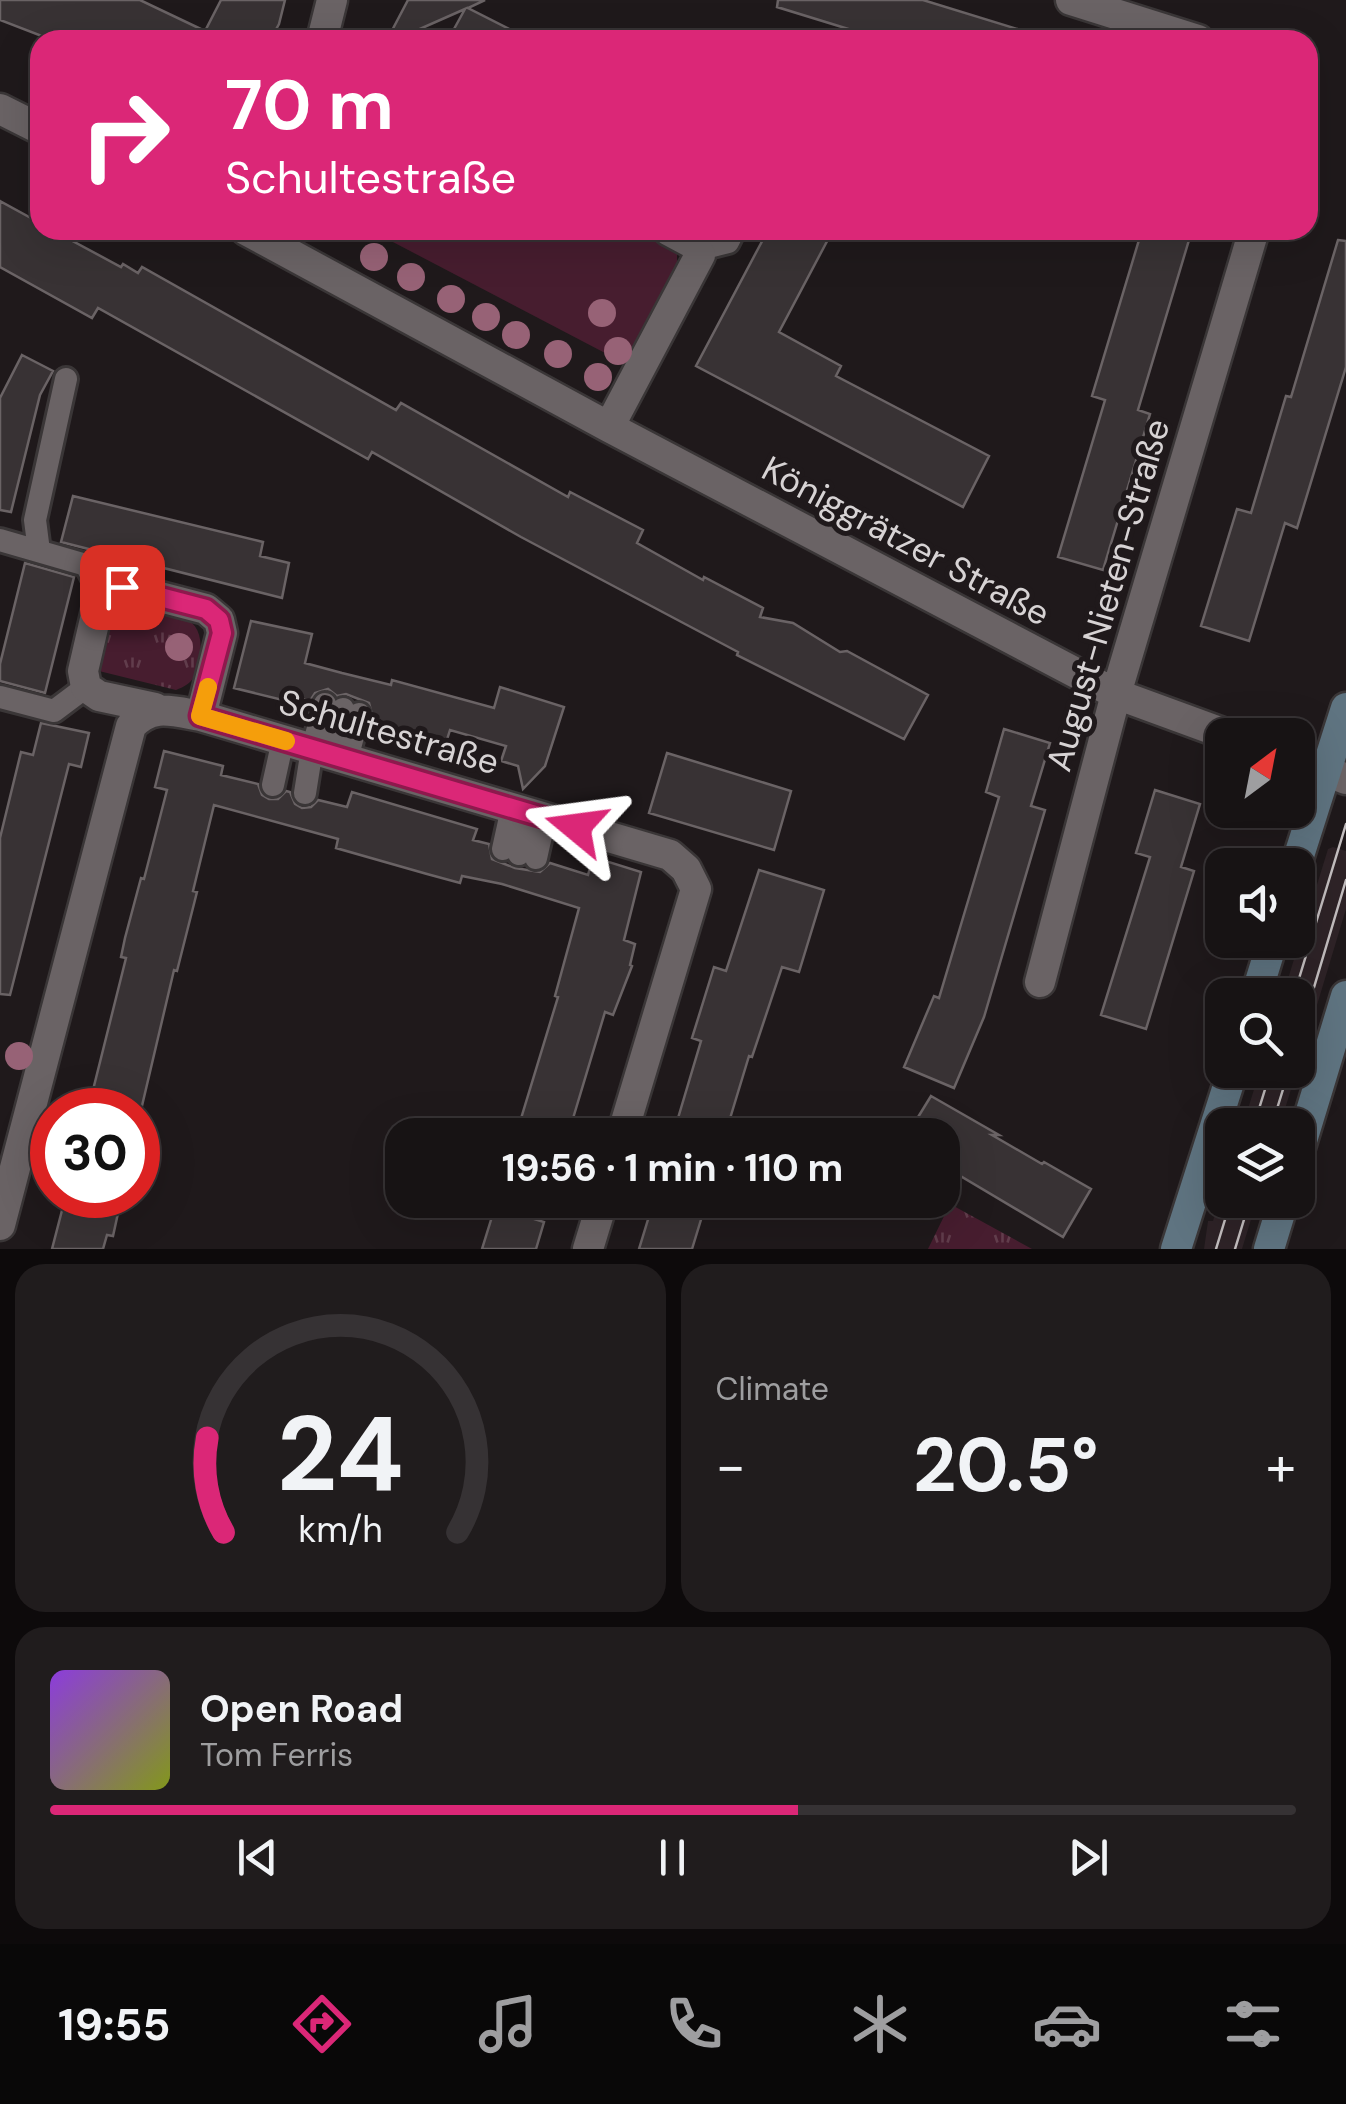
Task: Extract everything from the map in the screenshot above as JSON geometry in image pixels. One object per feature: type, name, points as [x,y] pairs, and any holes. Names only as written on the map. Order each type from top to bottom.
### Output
[{"type":"main road","points":[[1301,848],[1346,708]]},
{"type":"main road","points":[[1312,1108],[1346,996]]},
{"type":"main road","points":[[1176,1249],[1227,1088]]},
{"type":"main road","points":[[1269,1249],[1278,1218]]},
{"type":"street","points":[[324,30],[332,0]]},
{"type":"street","points":[[1070,0],[1166,30]]},
{"type":"street","points":[[0,109],[30,123]]},
{"type":"street","name":"Königgrätzer Straße","points":[[264,240],[609,428],[1116,694],[1205,727]]},
{"type":"street","points":[[609,428],[700,255],[687,240]]},
{"type":"street","name":"August-Nieten-Straße","points":[[1040,982],[1116,694],[1251,240]]},
{"type":"street","points":[[86,687],[83,671],[101,594],[122,587],[206,609],[219,620],[222,633],[200,716]]},
{"type":"street","name":"Schultestraße","points":[[86,687],[99,696],[200,716],[670,855],[686,869],[696,889],[627,1118]]},
{"type":"street","points":[[0,1225],[131,726],[155,708]]},
{"type":"street","points":[[588,1249],[597,1218]]},
{"type":"lane","points":[[697,250],[729,240]]},
{"type":"lane","points":[[38,550],[35,520],[66,378]]},
{"type":"lane","points":[[0,540],[86,565],[101,594]]},
{"type":"lane","points":[[0,697],[54,710],[86,687]]},
{"type":"lane","points":[[342,709],[315,750],[289,789],[342,709]]},
{"type":"lane","points":[[529,813],[519,854],[529,813]]},
{"type":"shaded area","points":[[1328,849],[1346,851],[1346,909],[1315,1012],[1315,978],[1288,978],[1294,958],[1315,958],[1315,891]]},
{"type":"shaded area","points":[[1254,1088],[1291,1088],[1285,1108],[1248,1108]]},
{"type":"shaded area","points":[[1251,1218],[1242,1249],[1204,1249],[1208,1221]]},
{"type":"green space","points":[[389,240],[667,240],[677,251],[677,265],[626,364]]},
{"type":"green space","points":[[134,604],[174,613],[193,624],[201,645],[189,683],[176,690],[95,670],[104,629],[115,614]]},
{"type":"green space","points":[[960,1209],[1032,1249],[928,1249],[943,1218],[960,1218]]},
{"type":"building","points":[[0,0],[140,0],[203,30],[30,32],[0,20]]},
{"type":"building","points":[[221,0],[285,0],[276,30],[206,30]]},
{"type":"building","points":[[408,0],[485,0],[468,8],[511,30],[453,30],[465,9],[418,30],[392,30]]},
{"type":"building","points":[[778,0],[923,0],[1020,30],[852,30],[777,7]]},
{"type":"building","points":[[0,201],[30,218],[30,240],[71,240],[121,267],[123,264],[138,273],[142,267],[396,410],[401,403],[568,497],[570,492],[643,530],[637,543],[763,608],[760,617],[793,623],[840,652],[847,651],[928,695],[904,739],[737,655],[738,652],[521,537],[372,452],[368,459],[98,308],[92,318],[0,267]]},
{"type":"building","points":[[763,240],[828,240],[779,332],[841,366],[836,376],[989,456],[963,507],[696,366]]},
{"type":"building","points":[[1139,240],[1189,240],[1138,410],[1150,414],[1103,570],[1058,557],[1105,400],[1092,396]]},
{"type":"building","points":[[1338,240],[1346,241],[1346,367],[1297,528],[1285,523],[1249,641],[1201,626],[1237,509],[1251,513]]},
{"type":"building","points":[[22,355],[53,371],[40,395],[11,512],[0,510],[0,398]]},
{"type":"building","points":[[73,496],[263,542],[260,556],[289,563],[282,598],[61,542]]},
{"type":"building","points":[[25,563],[74,577],[45,693],[0,681],[0,664]]},
{"type":"building","points":[[251,621],[312,634],[305,663],[391,685],[392,680],[494,708],[500,687],[564,707],[545,766],[523,789],[518,766],[501,761],[506,746],[450,730],[445,746],[378,727],[380,720],[373,718],[369,703],[346,694],[337,696],[328,689],[315,693],[310,701],[296,697],[295,703],[234,688]]},
{"type":"building","points":[[41,723],[89,733],[81,767],[69,764],[10,995],[0,994],[0,838],[21,752],[33,755]]},
{"type":"building","points":[[1004,729],[1050,743],[1031,806],[1045,810],[984,1017],[954,1088],[904,1067],[934,996],[939,998],[999,797],[986,792]]},
{"type":"building","points":[[164,751],[223,766],[221,775],[258,784],[262,795],[269,799],[290,792],[295,804],[302,808],[311,807],[318,800],[347,807],[352,792],[477,829],[473,840],[489,844],[492,859],[515,868],[540,872],[550,863],[588,875],[593,857],[641,872],[624,940],[635,944],[632,966],[613,1015],[605,1012],[573,1118],[521,1118],[558,997],[555,996],[579,908],[502,884],[462,876],[460,883],[427,874],[336,848],[338,839],[214,805],[193,891],[197,892],[146,1088],[94,1088],[126,958],[121,957],[125,938],[167,790],[155,787]]},
{"type":"building","points":[[667,753],[791,791],[774,850],[649,813]]},
{"type":"building","points":[[1155,790],[1200,804],[1181,867],[1194,871],[1146,1029],[1101,1015],[1150,857],[1136,853]]},
{"type":"building","points":[[759,870],[824,890],[799,972],[782,967],[730,1118],[678,1118],[701,1041],[692,1038],[714,967],[726,971]]},
{"type":"building","points":[[931,1096],[999,1135],[992,1135],[1091,1189],[1063,1237],[960,1176],[960,1118],[917,1118]]},
{"type":"building","points":[[60,1218],[117,1218],[113,1236],[107,1235],[103,1249],[52,1249]]},
{"type":"building","points":[[492,1218],[544,1222],[536,1249],[482,1249]]},
{"type":"building","points":[[648,1218],[701,1218],[692,1249],[639,1249]]},
{"type":"tram line","points":[[1299,978],[1346,824]]},
{"type":"tram line","points":[[1315,984],[1346,880]]},
{"type":"tram line","points":[[1259,1108],[1265,1088]]},
{"type":"tram line","points":[[1277,1108],[1283,1088]]},
{"type":"tram line","points":[[1216,1249],[1225,1218]]},
{"type":"tram line","points":[[1235,1249],[1244,1218]]},
{"type":"slow traffic","points":[[208,687],[200,716],[286,741]]},
{"type":"route","points":[[122,587],[206,609],[219,620],[222,633],[200,716],[576,827]]}]
